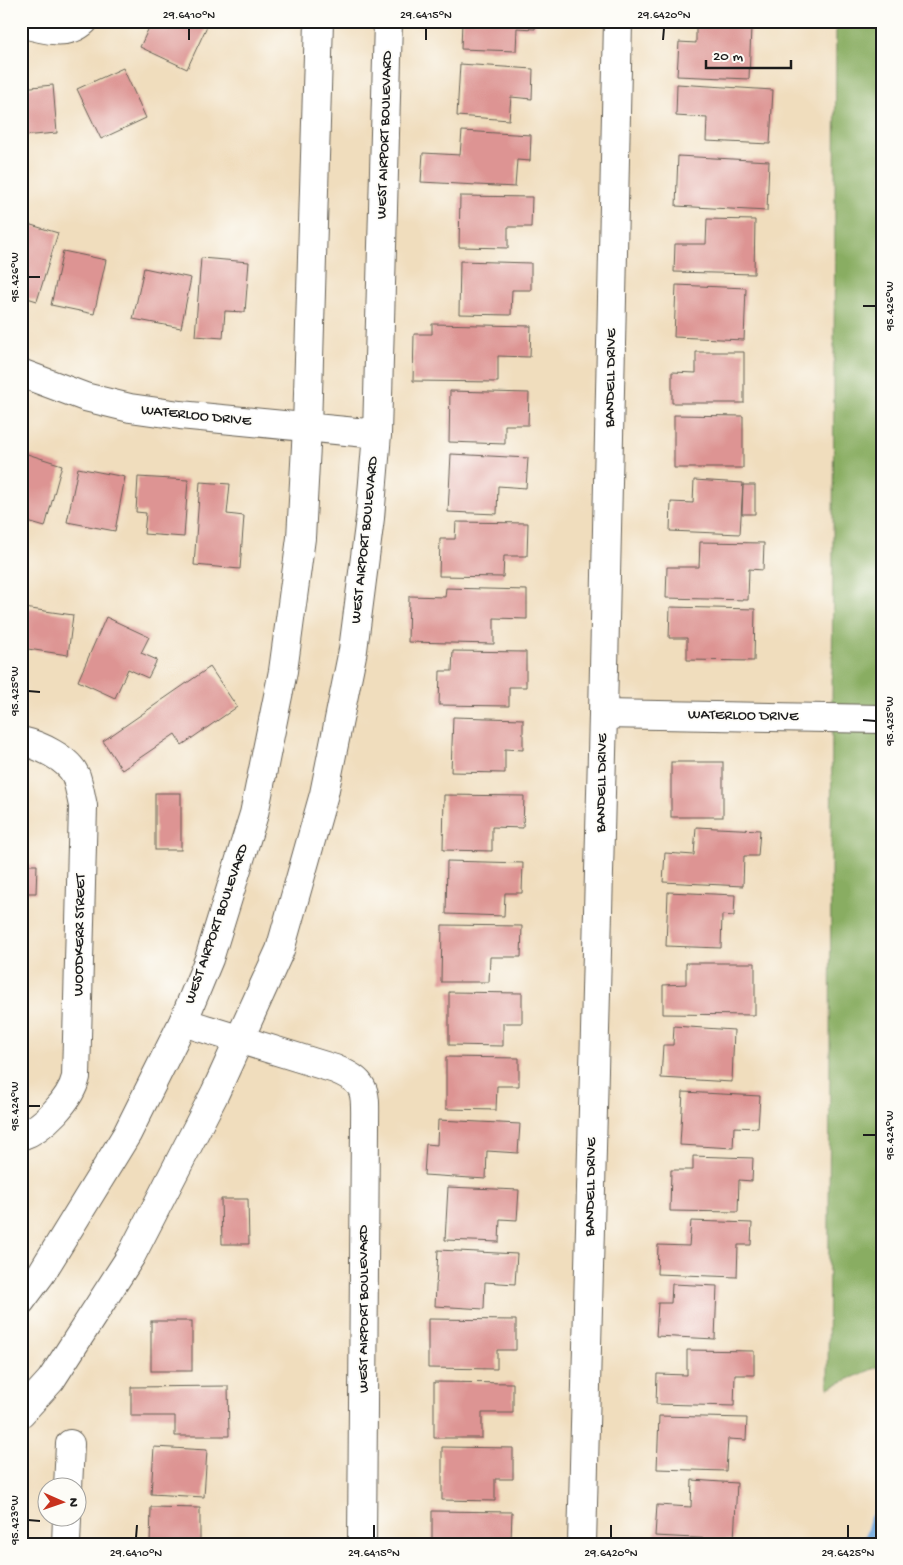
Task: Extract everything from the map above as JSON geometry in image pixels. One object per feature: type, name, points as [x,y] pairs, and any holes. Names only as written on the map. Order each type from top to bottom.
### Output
[{"type":"street","points":[[21,23],[47,30],[76,29],[84,21]]},
{"type":"street","name":"WEST AIRPORT BOULEVARD","points":[[21,1301],[41,1274],[127,1134],[183,1022],[209,959],[256,805],[283,671],[301,538],[319,21]]},
{"type":"street","name":"WEST AIRPORT BOULEVARD","points":[[21,1413],[51,1380],[130,1256],[216,1093],[280,950],[324,794],[353,650],[370,518],[376,434],[388,21]]},
{"type":"street","name":"BANDELL DRIVE","points":[[582,1544],[604,714],[618,21]]},
{"type":"street","name":"WATERLOO DRIVE","points":[[21,373],[85,396],[130,408],[376,434]]},
{"type":"street","name":"WATERLOO DRIVE","points":[[604,714],[882,719]]},
{"type":"street","name":"WOODKERR STREET","points":[[21,741],[32,744],[59,758],[75,774],[83,806],[76,1077],[73,1089],[67,1100],[30,1133],[21,1136]]},
{"type":"street","name":"WEST AIRPORT BOULEVARD","points":[[183,1022],[335,1069],[354,1077],[363,1088],[365,1136],[362,1544]]},
{"type":"street","points":[[68,1478],[70,1444]]},
{"type":"street","points":[[66,1544],[67,1528]]},
{"type":"green space","points":[[836,21],[882,21],[882,1365],[828,1388]]},
{"type":"building","points":[[152,21],[202,21],[208,24],[187,69],[140,47]]},
{"type":"building","points":[[462,21],[536,21],[535,29],[517,28],[516,51],[461,49]]},
{"type":"building","points":[[696,24],[751,26],[749,79],[677,76],[679,42],[696,43]]},
{"type":"building","points":[[460,64],[533,69],[532,99],[511,97],[509,120],[457,116]]},
{"type":"building","points":[[123,68],[146,118],[101,139],[77,89]]},
{"type":"building","points":[[677,84],[773,90],[770,144],[706,141],[707,118],[676,116]]},
{"type":"building","points":[[53,85],[57,133],[21,136],[21,88]]},
{"type":"building","points":[[462,131],[531,135],[530,161],[517,160],[515,187],[421,182],[423,153],[460,155]]},
{"type":"building","points":[[678,156],[769,161],[767,211],[676,206]]},
{"type":"building","points":[[460,196],[532,197],[531,227],[508,227],[508,248],[459,247]]},
{"type":"building","points":[[707,219],[755,220],[754,274],[674,272],[675,244],[706,244]]},
{"type":"building","points":[[21,222],[58,233],[37,301],[21,296]]},
{"type":"building","points":[[63,251],[106,260],[94,314],[51,305]]},
{"type":"building","points":[[201,258],[249,262],[245,312],[225,311],[223,338],[195,336]]},
{"type":"building","points":[[460,261],[531,263],[531,290],[512,290],[511,315],[459,314]]},
{"type":"building","points":[[144,268],[191,278],[181,328],[133,319]]},
{"type":"building","points":[[676,285],[746,288],[744,340],[674,337]]},
{"type":"building","points":[[432,324],[531,326],[530,357],[498,356],[498,382],[413,381],[414,334],[432,334]]},
{"type":"building","points":[[696,352],[744,352],[744,403],[672,403],[672,372],[696,373]]},
{"type":"building","points":[[450,391],[529,393],[528,425],[505,425],[505,444],[449,442]]},
{"type":"building","points":[[674,415],[743,416],[743,468],[674,468]]},
{"type":"building","points":[[21,452],[62,465],[45,527],[21,520]]},
{"type":"building","points":[[451,454],[528,458],[526,488],[498,486],[497,514],[448,512]]},
{"type":"building","points":[[78,468],[125,477],[115,531],[67,522]]},
{"type":"building","points":[[138,477],[188,480],[184,537],[144,534],[146,513],[136,512]]},
{"type":"building","points":[[694,480],[743,483],[740,534],[670,531],[671,502],[693,503]]},
{"type":"building","points":[[200,482],[230,484],[227,514],[244,516],[240,569],[194,565]]},
{"type":"building","points":[[743,485],[755,485],[755,514],[742,514]]},
{"type":"building","points":[[456,522],[528,523],[527,556],[504,556],[503,577],[439,576],[440,539],[455,539]]},
{"type":"building","points":[[700,542],[764,543],[763,570],[749,569],[748,600],[666,598],[667,567],[699,567]]},
{"type":"building","points":[[446,588],[527,590],[527,619],[494,618],[494,644],[408,642],[409,596],[445,597]]},
{"type":"building","points":[[670,607],[755,609],[754,661],[687,660],[687,638],[669,638]]},
{"type":"building","points":[[24,608],[73,615],[68,655],[21,648]]},
{"type":"building","points":[[106,617],[149,637],[141,653],[157,660],[148,678],[128,669],[115,698],[78,681]]},
{"type":"building","points":[[453,651],[526,652],[526,687],[509,687],[509,706],[439,705],[440,671],[452,671]]},
{"type":"building","points":[[210,667],[237,707],[182,745],[175,734],[122,770],[103,741]]},
{"type":"building","points":[[453,717],[523,719],[523,750],[505,749],[505,773],[451,772]]},
{"type":"building","points":[[671,762],[723,762],[723,817],[671,817]]},
{"type":"building","points":[[155,793],[181,793],[181,850],[155,850]]},
{"type":"building","points":[[444,795],[524,796],[523,828],[492,827],[492,851],[443,850]]},
{"type":"building","points":[[696,827],[760,830],[758,856],[744,856],[743,886],[663,882],[665,853],[694,855]]},
{"type":"building","points":[[447,861],[523,863],[522,893],[505,893],[504,916],[446,914]]},
{"type":"building","points":[[21,865],[37,865],[36,893],[21,893]]},
{"type":"building","points":[[668,892],[735,895],[734,916],[722,915],[721,948],[666,946]]},
{"type":"building","points":[[442,925],[522,926],[521,957],[490,957],[489,982],[441,982]]},
{"type":"building","points":[[686,963],[755,963],[755,1015],[663,1014],[663,985],[686,984]]},
{"type":"building","points":[[449,992],[522,993],[522,1023],[503,1023],[503,1046],[449,1045]]},
{"type":"building","points":[[674,1026],[734,1030],[732,1082],[661,1078],[663,1045],[673,1045]]},
{"type":"building","points":[[446,1057],[519,1058],[519,1086],[497,1086],[496,1110],[446,1109]]},
{"type":"building","points":[[683,1092],[760,1096],[758,1128],[734,1127],[733,1148],[680,1145]]},
{"type":"building","points":[[438,1120],[520,1124],[518,1153],[487,1151],[486,1179],[424,1175],[426,1144],[437,1145]]},
{"type":"building","points":[[693,1156],[753,1158],[752,1181],[739,1180],[738,1212],[670,1211],[671,1170],[693,1170]]},
{"type":"building","points":[[448,1187],[519,1190],[517,1220],[500,1219],[499,1242],[445,1240]]},
{"type":"building","points":[[221,1199],[248,1199],[249,1244],[222,1244]]},
{"type":"building","points":[[691,1221],[752,1223],[751,1245],[738,1245],[737,1277],[657,1274],[658,1245],[689,1246]]},
{"type":"building","points":[[438,1250],[517,1254],[515,1284],[485,1282],[484,1309],[435,1306]]},
{"type":"building","points":[[672,1284],[717,1286],[715,1339],[656,1336],[658,1303],[671,1303]]},
{"type":"building","points":[[428,1319],[516,1320],[516,1350],[497,1350],[497,1369],[428,1368]]},
{"type":"building","points":[[151,1321],[192,1321],[192,1371],[151,1371]]},
{"type":"building","points":[[687,1350],[754,1351],[754,1375],[735,1375],[734,1406],[656,1404],[657,1374],[687,1375]]},
{"type":"building","points":[[434,1382],[513,1383],[513,1413],[482,1413],[482,1438],[434,1438]]},
{"type":"building","points":[[228,1386],[229,1436],[175,1436],[175,1416],[131,1416],[131,1387]]},
{"type":"building","points":[[659,1416],[747,1418],[746,1440],[728,1439],[726,1471],[657,1469]]},
{"type":"building","points":[[154,1447],[207,1450],[204,1497],[151,1494]]},
{"type":"building","points":[[442,1447],[513,1448],[513,1479],[495,1479],[495,1501],[442,1500]]},
{"type":"building","points":[[692,1480],[737,1483],[734,1540],[655,1536],[657,1505],[691,1507]]},
{"type":"building","points":[[151,1507],[200,1508],[200,1544],[150,1544]]},
{"type":"building","points":[[432,1511],[512,1512],[511,1542],[432,1544]]},
{"type":"waterway","points":[[868,1544],[874,1519],[882,1504]]}]
